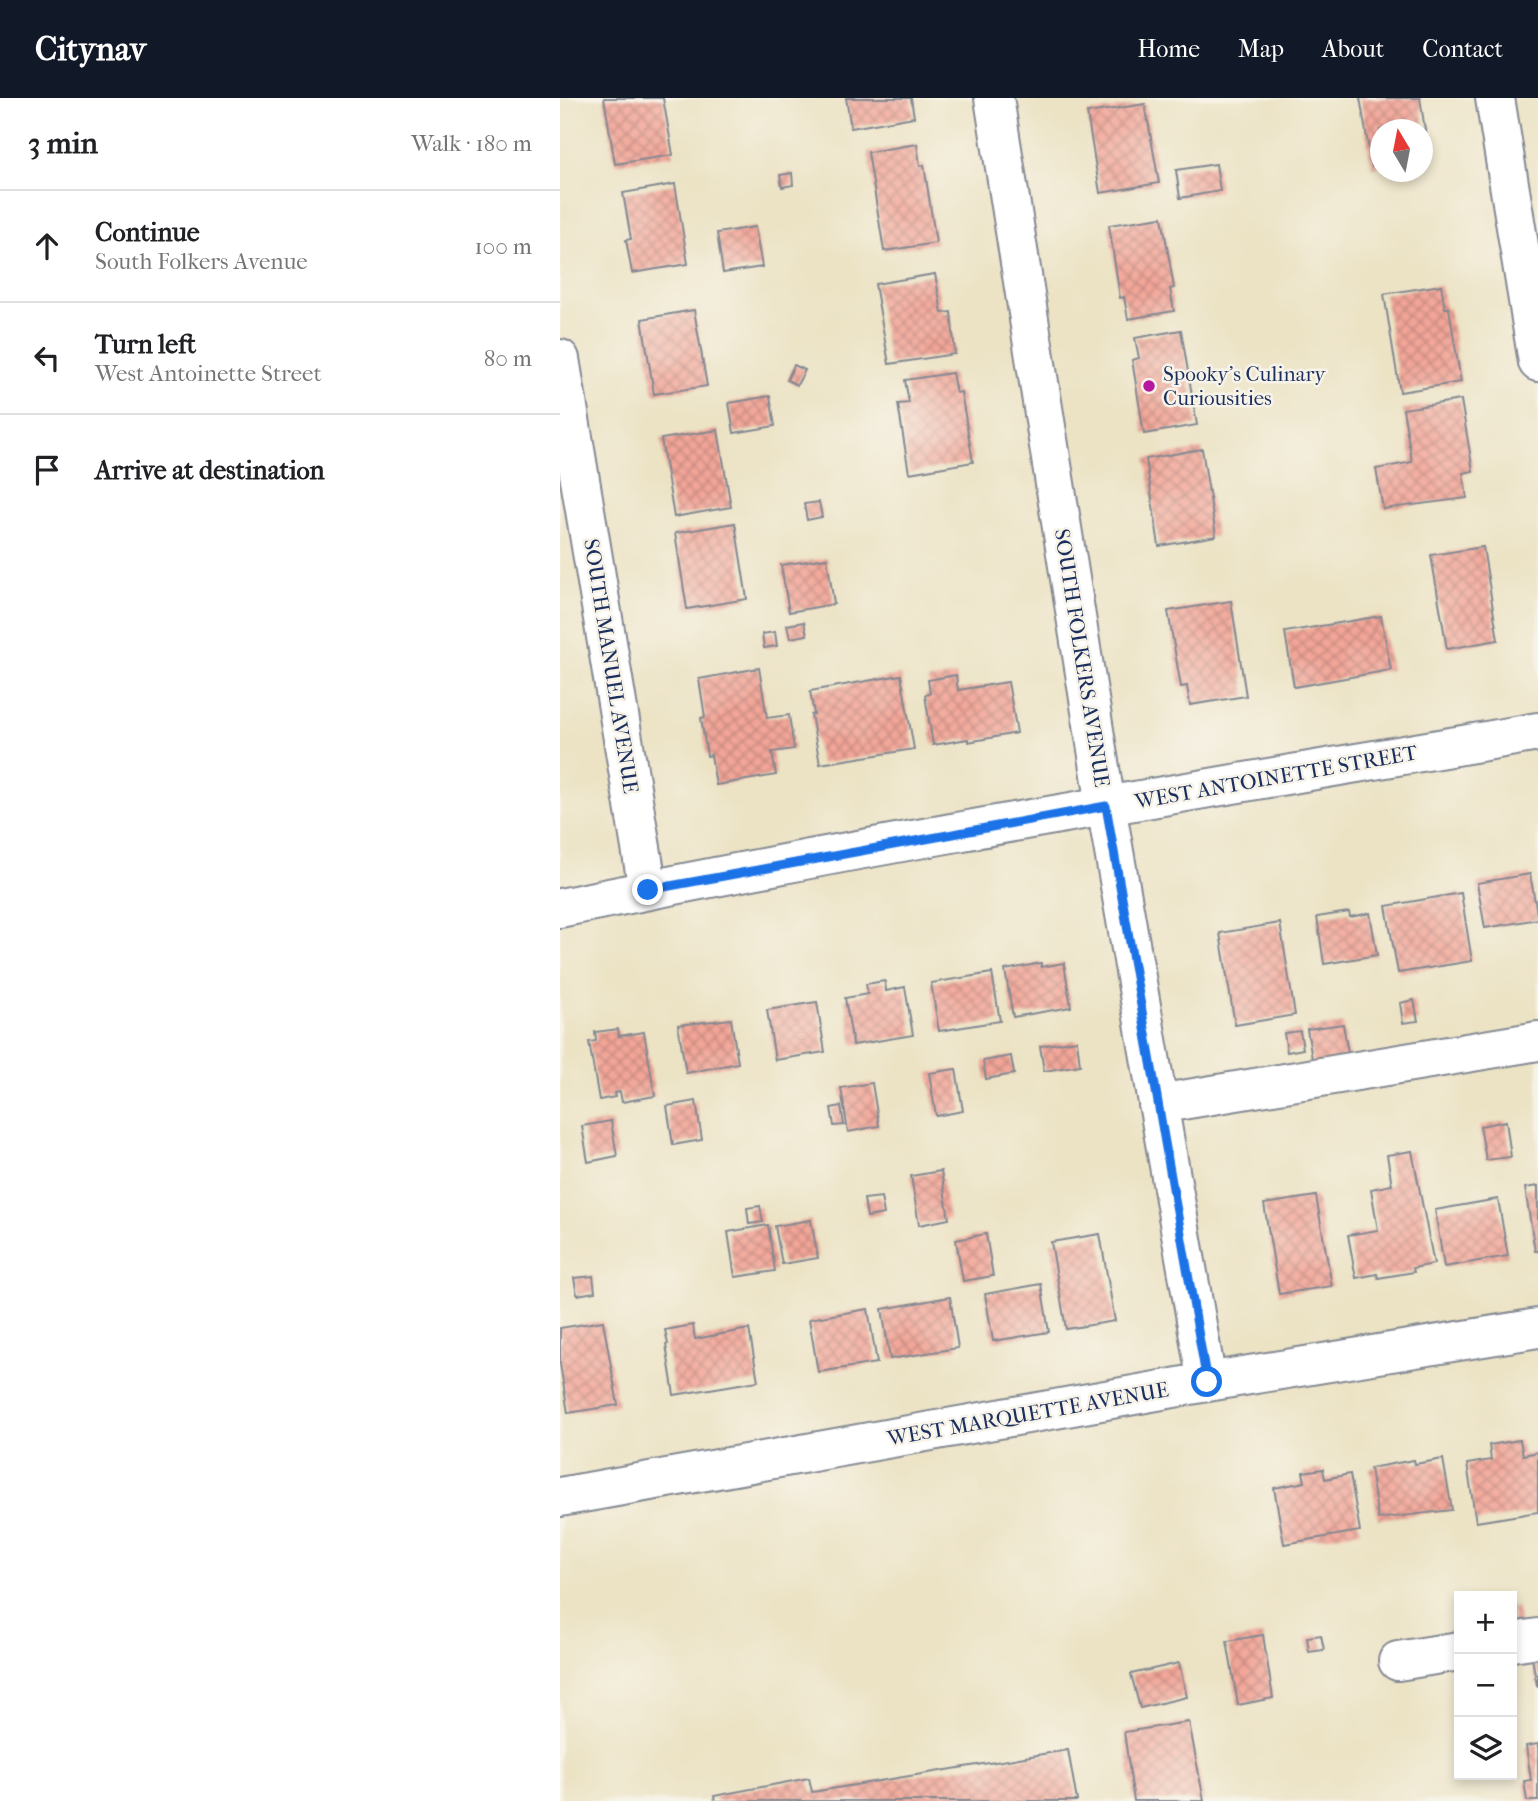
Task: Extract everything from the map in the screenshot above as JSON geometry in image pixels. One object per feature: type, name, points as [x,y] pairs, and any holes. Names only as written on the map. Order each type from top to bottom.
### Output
[{"type":"street","name":"SOUTH FOLKERS AVENUE","points":[[994,98],[1106,806],[1207,1382]]},
{"type":"street","points":[[1496,98],[1538,362]]},
{"type":"street","name":"SOUTH MANUEL AVENUE","points":[[560,359],[648,890]]},
{"type":"street","name":"WEST ANTOINETTE STREET","points":[[560,908],[1106,806],[1538,732]]},
{"type":"street","points":[[1158,1104],[1538,1041]]},
{"type":"street","name":"WEST MARQUETTE AVENUE","points":[[560,1497],[1207,1382],[1538,1328]]},
{"type":"street","points":[[1517,1641],[1538,1637]]},
{"type":"street","points":[[1398,1661],[1454,1652]]},
{"type":"building","points":[[604,98],[663,98],[673,155],[615,164]]},
{"type":"building","points":[[846,98],[911,98],[914,117],[851,128]]},
{"type":"building","points":[[1360,98],[1420,98],[1423,119],[1370,119],[1370,156]]},
{"type":"building","points":[[1145,104],[1159,183],[1100,193],[1087,113]]},
{"type":"building","points":[[917,144],[920,166],[924,165],[936,243],[884,251],[868,152]]},
{"type":"building","points":[[1216,164],[1220,191],[1180,198],[1176,170]]},
{"type":"building","points":[[792,173],[793,185],[782,187],[780,175]]},
{"type":"building","points":[[675,184],[688,264],[632,273],[626,240],[631,239],[623,193]]},
{"type":"building","points":[[1162,217],[1174,288],[1170,289],[1174,311],[1128,319],[1124,297],[1120,298],[1109,225]]},
{"type":"building","points":[[755,227],[762,267],[723,273],[717,233]]},
{"type":"building","points":[[935,274],[942,313],[951,312],[955,354],[889,364],[875,284]]},
{"type":"building","points":[[1441,285],[1445,308],[1449,308],[1461,382],[1400,392],[1384,294]]},
{"type":"building","points":[[694,310],[707,386],[654,394],[642,319]]},
{"type":"building","points":[[1181,330],[1197,425],[1144,434],[1132,360],[1139,358],[1135,338]]},
{"type":"building","points":[[794,365],[805,370],[797,385],[787,380]]},
{"type":"building","points":[[952,373],[956,393],[961,392],[973,462],[909,473],[898,404],[909,403],[905,380]]},
{"type":"building","points":[[770,396],[775,426],[734,433],[729,403]]},
{"type":"building","points":[[1461,400],[1473,471],[1463,473],[1467,498],[1383,509],[1376,469],[1412,462],[1403,409]]},
{"type":"building","points":[[718,430],[731,507],[674,517],[661,439]]},
{"type":"building","points":[[1202,449],[1216,536],[1159,546],[1146,459]]},
{"type":"building","points":[[819,502],[822,517],[807,520],[804,504]]},
{"type":"building","points":[[735,523],[747,599],[687,609],[675,533]]},
{"type":"building","points":[[1483,547],[1498,640],[1447,649],[1431,555]]},
{"type":"building","points":[[827,558],[834,604],[789,612],[781,565]]},
{"type":"building","points":[[1231,601],[1246,696],[1190,705],[1187,686],[1181,687],[1168,611]]},
{"type":"building","points":[[1381,616],[1391,670],[1294,687],[1285,632]]},
{"type":"building","points":[[804,622],[807,635],[790,638],[787,625]]},
{"type":"building","points":[[775,632],[777,646],[764,648],[762,634]]},
{"type":"building","points":[[759,668],[767,718],[789,715],[794,749],[772,752],[776,775],[716,785],[711,755],[707,756],[699,679]]},
{"type":"building","points":[[901,675],[914,749],[820,764],[811,715],[814,714],[810,691]]},
{"type":"building","points":[[956,675],[958,690],[1008,682],[1017,733],[933,745],[925,695],[930,694],[928,680]]},
{"type":"building","points":[[1530,874],[1538,919],[1485,928],[1477,883]]},
{"type":"building","points":[[1461,893],[1472,961],[1398,973],[1386,906]]},
{"type":"building","points":[[1349,912],[1350,917],[1370,913],[1377,955],[1324,964],[1317,917]]},
{"type":"building","points":[[1280,923],[1295,1015],[1235,1025],[1220,933]]},
{"type":"building","points":[[1041,963],[1041,967],[1064,963],[1071,1007],[1013,1017],[1005,970]]},
{"type":"building","points":[[992,973],[1000,1021],[939,1031],[931,983]]},
{"type":"building","points":[[885,981],[886,991],[905,987],[913,1035],[853,1045],[845,998],[868,994],[866,984]]},
{"type":"building","points":[[1414,1000],[1418,1021],[1403,1023],[1400,1003]]},
{"type":"building","points":[[817,1002],[825,1052],[775,1060],[767,1010]]},
{"type":"building","points":[[731,1019],[738,1063],[686,1073],[678,1025]]},
{"type":"building","points":[[1343,1024],[1349,1059],[1313,1065],[1307,1029]]},
{"type":"building","points":[[618,1029],[619,1036],[644,1032],[655,1096],[622,1102],[620,1092],[614,1093],[615,1097],[599,1100],[589,1042],[596,1041],[595,1032]]},
{"type":"building","points":[[1300,1031],[1303,1049],[1287,1052],[1284,1033]]},
{"type":"building","points":[[1077,1040],[1080,1065],[1044,1071],[1040,1046]]},
{"type":"building","points":[[1011,1056],[1014,1074],[986,1079],[983,1061]]},
{"type":"building","points":[[956,1069],[963,1111],[936,1116],[929,1073]]},
{"type":"building","points":[[872,1083],[879,1126],[848,1132],[841,1088]]},
{"type":"building","points":[[696,1101],[702,1140],[673,1145],[667,1106]]},
{"type":"building","points":[[841,1106],[844,1125],[834,1126],[831,1108]]},
{"type":"building","points":[[611,1121],[617,1156],[588,1162],[582,1126]]},
{"type":"building","points":[[1506,1121],[1511,1157],[1486,1160],[1480,1126]]},
{"type":"building","points":[[1412,1151],[1434,1264],[1413,1268],[1414,1272],[1378,1278],[1377,1274],[1356,1278],[1348,1235],[1378,1230],[1371,1189],[1392,1185],[1387,1155]]},
{"type":"building","points":[[941,1171],[949,1219],[919,1225],[911,1176]]},
{"type":"building","points":[[1538,1186],[1538,1251],[1535,1251],[1525,1188]]},
{"type":"building","points":[[1316,1196],[1332,1286],[1279,1294],[1264,1204]]},
{"type":"building","points":[[881,1197],[884,1214],[867,1217],[864,1199]]},
{"type":"building","points":[[1498,1199],[1508,1256],[1444,1267],[1435,1210]]},
{"type":"building","points":[[760,1206],[763,1222],[749,1224],[747,1208]]},
{"type":"building","points":[[811,1220],[818,1258],[782,1264],[775,1226]]},
{"type":"building","points":[[768,1225],[775,1271],[735,1277],[728,1232]]},
{"type":"building","points":[[986,1234],[993,1276],[963,1281],[956,1240]]},
{"type":"building","points":[[1100,1234],[1115,1321],[1066,1329],[1051,1242]]},
{"type":"building","points":[[593,1276],[595,1292],[577,1295],[574,1278]]},
{"type":"building","points":[[1041,1284],[1049,1332],[993,1341],[985,1294]]},
{"type":"building","points":[[950,1297],[958,1348],[890,1359],[882,1309]]},
{"type":"building","points":[[868,1309],[877,1363],[818,1372],[809,1319]]},
{"type":"building","points":[[603,1321],[618,1405],[568,1413],[560,1364],[560,1328]]},
{"type":"building","points":[[693,1325],[695,1339],[749,1329],[758,1381],[674,1395],[665,1330]]},
{"type":"building","points":[[1520,1440],[1523,1455],[1538,1452],[1538,1512],[1476,1522],[1467,1464],[1491,1460],[1489,1445]]},
{"type":"building","points":[[1443,1459],[1452,1510],[1378,1519],[1370,1468],[1414,1460],[1415,1464]]},
{"type":"building","points":[[1323,1469],[1325,1479],[1350,1474],[1360,1531],[1284,1544],[1274,1488],[1305,1482],[1303,1472]]},
{"type":"building","points":[[1263,1635],[1273,1698],[1238,1705],[1227,1641]]},
{"type":"building","points":[[1321,1635],[1324,1650],[1309,1652],[1307,1637]]},
{"type":"building","points":[[1538,1657],[1538,1686],[1537,1686],[1532,1658]]},
{"type":"building","points":[[1179,1663],[1187,1697],[1140,1708],[1131,1674]]},
{"type":"building","points":[[1189,1722],[1204,1801],[1134,1801],[1124,1732]]},
{"type":"building","points":[[1538,1744],[1538,1801],[1527,1801],[1524,1781],[1531,1780],[1526,1746]]},
{"type":"building","points":[[1068,1750],[1077,1801],[715,1801],[714,1796],[809,1778],[812,1792]]},
{"type":"place","name":"Spooky's Culinary Curiousities","points":[[1149,386]]},
{"type":"route","points":[[648,890],[1106,806],[1207,1382]]}]
